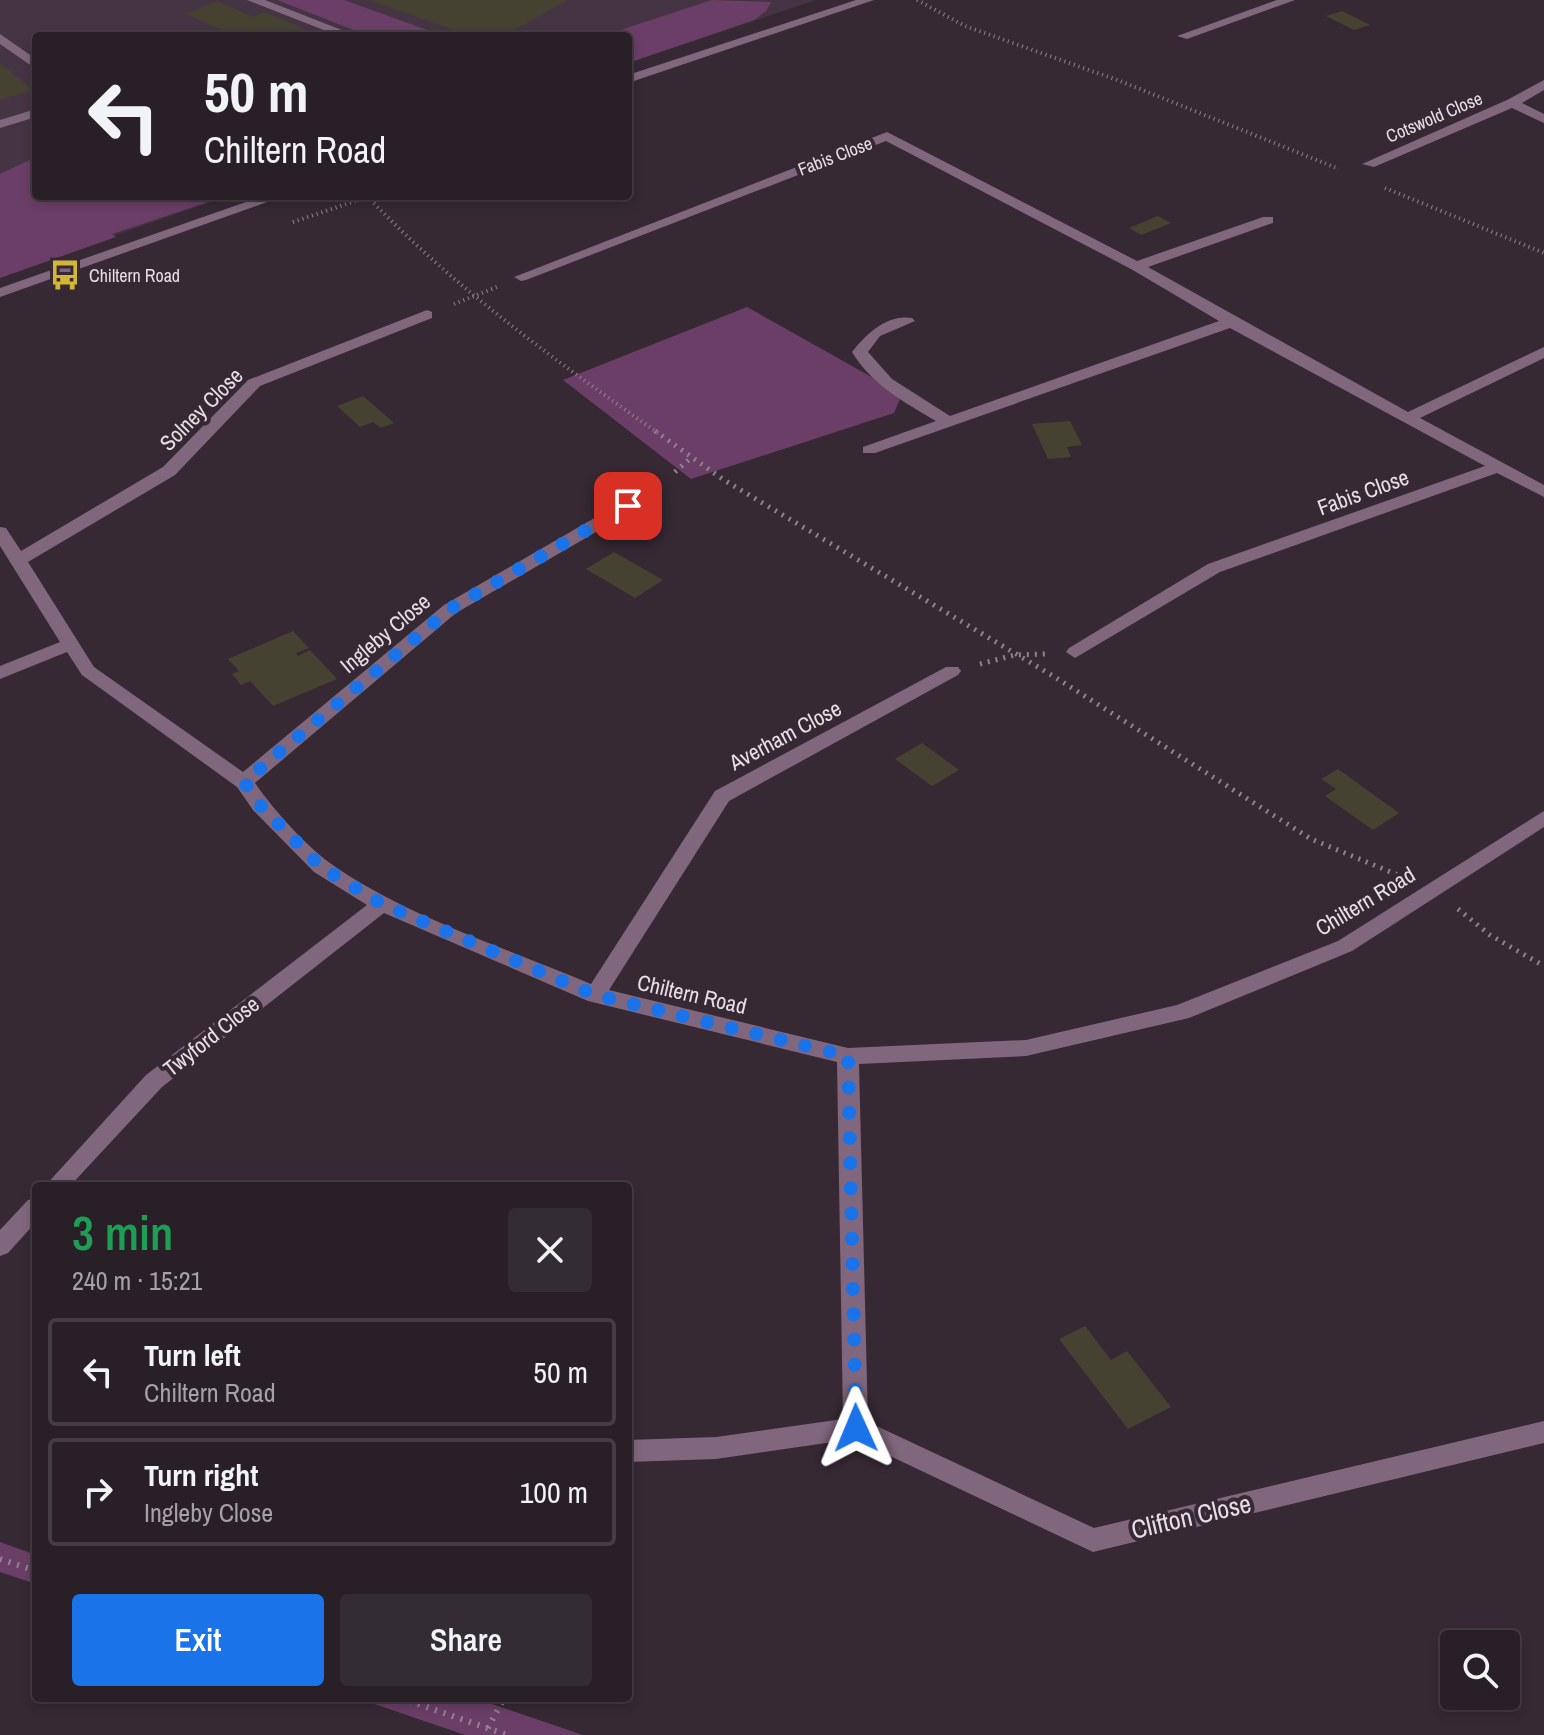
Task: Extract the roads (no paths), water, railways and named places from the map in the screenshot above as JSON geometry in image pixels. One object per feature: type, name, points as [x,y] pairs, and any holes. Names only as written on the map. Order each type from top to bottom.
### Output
[{"type":"street","points":[[253,0],[340,32]]},
{"type":"street","points":[[632,78],[824,9],[868,0]]},
{"type":"street","points":[[1183,36],[1289,0]]},
{"type":"street","points":[[0,38],[32,62]]},
{"type":"street","name":"Cotswold Close","points":[[1369,164],[1512,103],[1544,84]]},
{"type":"street","name":"Cotswold Close","points":[[1512,103],[1544,119]]},
{"type":"street","points":[[0,124],[32,114]]},
{"type":"street","name":"Fabis Close","points":[[521,277],[887,136],[1136,266],[1231,322],[1544,492]]},
{"type":"street","points":[[0,293],[266,200]]},
{"type":"street","points":[[1136,266],[1268,220]]},
{"type":"street","name":"Solney Close","points":[[19,560],[169,471],[254,383],[427,315]]},
{"type":"street","points":[[907,321],[875,333],[860,352],[866,365],[915,402],[949,422]]},
{"type":"street","points":[[869,450],[1231,322]]},
{"type":"street","points":[[1409,417],[1544,352]]},
{"type":"street","name":"Fabis Close","points":[[1075,652],[1214,568],[1499,467]]},
{"type":"street","name":"Ingleby Close","points":[[244,782],[450,609],[654,491]]},
{"type":"street","name":"Chiltern Road","points":[[0,532],[88,671],[244,782],[260,805],[321,867],[382,904],[595,995],[848,1056],[1026,1048],[1181,1012],[1345,946],[1544,818]]},
{"type":"street","points":[[0,673],[71,644]]},
{"type":"street","name":"Averham Close","points":[[595,995],[722,796],[952,671]]},
{"type":"street","name":"Twyford Close","points":[[60,1182],[154,1081],[382,904]]},
{"type":"street","points":[[632,1451],[716,1448],[856,1428],[848,1056]]},
{"type":"street","points":[[0,1246],[32,1211]]},
{"type":"street","name":"Clifton Close","points":[[856,1428],[1093,1540],[1544,1432]]},
{"type":"place","name":"Chiltern Road","points":[[65,275]]}]
